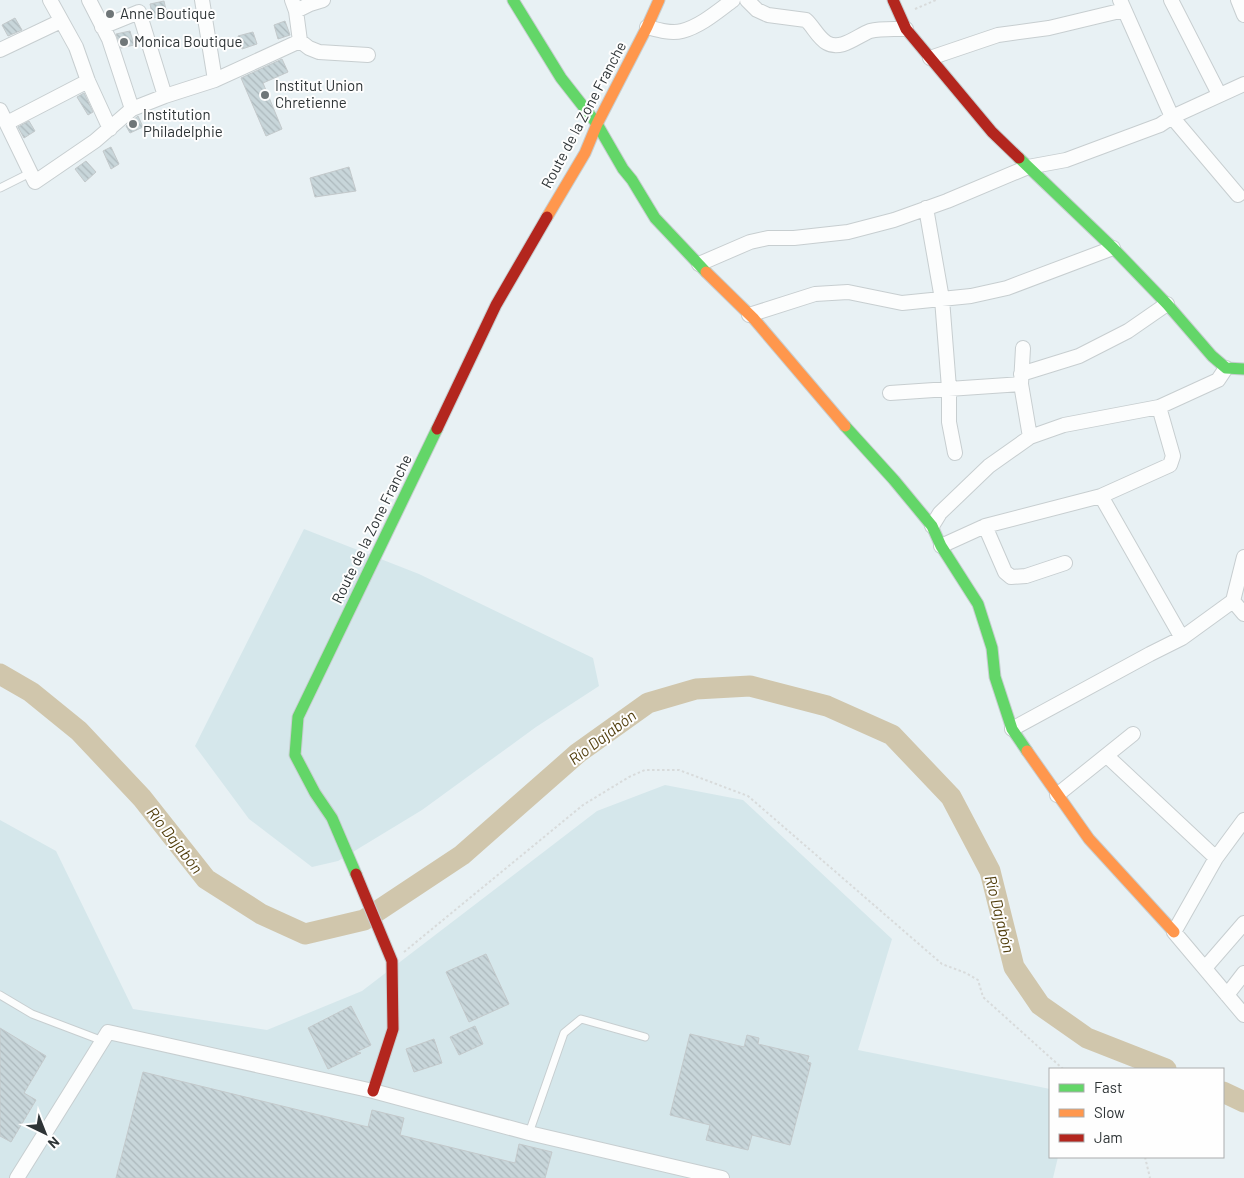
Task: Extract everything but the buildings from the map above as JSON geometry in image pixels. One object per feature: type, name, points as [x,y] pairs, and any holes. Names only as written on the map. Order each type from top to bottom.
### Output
[{"type":"street","points":[[50,0],[76,47],[88,82],[110,129]]},
{"type":"street","points":[[88,0],[109,38],[132,109]]},
{"type":"street","points":[[202,0],[215,80]]},
{"type":"street","points":[[323,0],[294,6],[300,41],[309,48],[319,52],[368,55]]},
{"type":"street","points":[[513,0],[561,78],[597,124],[623,169],[656,218],[749,315],[932,526],[941,546],[978,604],[992,648],[995,677],[1012,729],[1089,839],[1174,932],[1244,1015]]},
{"type":"street","name":"Route de la Zone Franche","points":[[373,1091],[393,1029],[391,957],[332,818],[295,755],[298,717],[496,305],[585,154],[597,124],[659,0]]},
{"type":"street","points":[[647,27],[662,32],[681,32],[733,0]]},
{"type":"street","points":[[747,0],[757,10],[768,15],[806,20],[826,43],[834,46],[870,31],[906,29]]},
{"type":"street","points":[[893,0],[906,29],[992,132],[1113,248],[1167,304],[1212,356],[1226,368],[1244,369]]},
{"type":"street","points":[[1171,0],[1220,94]]},
{"type":"street","points":[[1238,0],[1244,15]]},
{"type":"street","points":[[930,58],[998,35],[1049,28],[1122,5],[1172,117],[1238,195]]},
{"type":"street","points":[[102,28],[138,6],[165,96]]},
{"type":"street","points":[[0,50],[61,21]]},
{"type":"street","points":[[88,82],[3,116],[35,182],[95,142],[132,109],[215,80],[300,41]]},
{"type":"street","points":[[699,264],[750,242],[768,238],[794,238],[848,232],[894,220],[1028,168],[1066,160],[1160,124],[1244,84]]},
{"type":"street","points":[[926,208],[942,299],[949,388],[949,422],[955,453]]},
{"type":"street","points":[[749,315],[815,294],[848,292],[902,303],[971,296],[1007,288],[1113,248]]},
{"type":"street","points":[[890,393],[1021,379],[1079,356],[1128,330],[1167,304]]},
{"type":"street","points":[[1022,348],[1021,379],[1030,437]]},
{"type":"street","points":[[932,526],[940,513],[989,466],[1030,437],[1064,426],[1159,407],[1218,380],[1226,368]]},
{"type":"street","points":[[941,546],[985,526],[1101,496],[1170,465],[1173,456],[1159,407]]},
{"type":"street","points":[[1101,496],[1182,638]]},
{"type":"street","points":[[985,526],[1005,572],[1012,577],[1026,576],[1065,562]]},
{"type":"street","points":[[1012,729],[1182,638],[1233,601],[1244,558]]},
{"type":"street","points":[[1233,601],[1244,614]]},
{"type":"street","points":[[1057,795],[1133,734]]},
{"type":"street","points":[[1107,756],[1216,858]]},
{"type":"street","points":[[1174,932],[1216,858],[1244,820]]},
{"type":"street","points":[[1205,968],[1244,923]]},
{"type":"street","points":[[1227,995],[1244,973]]},
{"type":"street","points":[[17,1178],[108,1032],[373,1091],[529,1133],[722,1178]]},
{"type":"lane","points":[[0,188],[30,173]]},
{"type":"lane","points":[[0,995],[32,1014],[103,1041]]},
{"type":"lane","points":[[529,1133],[564,1033],[581,1019],[645,1037]]},
{"type":"path","points":[[901,15],[936,0]]},
{"type":"path","points":[[391,957],[583,806],[628,777],[645,770],[679,770],[748,796],[942,964],[966,973],[978,980],[983,997],[1063,1068]]},
{"type":"path","points":[[1145,1158],[1150,1178]]},
{"type":"shaded area","points":[[304,529],[419,574],[593,658],[599,686],[536,727],[422,810],[338,861],[312,867],[249,819],[195,746]]},
{"type":"shaded area","points":[[665,785],[743,800],[892,939],[858,1050],[1049,1089],[1049,1158],[1058,1158],[1053,1178],[0,1178],[0,820],[56,851],[133,1009],[267,1030],[362,991],[597,811]]},
{"type":"waterway","name":"Río Dajabón","points":[[0,674],[31,692],[79,731],[142,798],[206,879],[261,914],[305,934],[364,920],[462,855],[578,753],[648,703],[696,689],[750,686],[827,706],[892,735],[951,797],[990,871],[1014,967],[1040,1005],[1087,1038],[1163,1068]]},
{"type":"waterway","name":"Río Dajabón","points":[[1224,1092],[1244,1102]]},
{"type":"traffic: fast","points":[[513,0],[561,78],[597,124],[623,169],[632,180],[655,218],[706,272]]},
{"type":"traffic: fast","points":[[1019,158],[1113,248],[1167,304],[1212,356],[1226,368],[1244,369]]},
{"type":"traffic: fast","points":[[845,426],[894,480],[932,526],[941,546],[978,604],[992,648],[995,677],[1012,729],[1027,751]]},
{"type":"traffic: fast","points":[[356,874],[332,818],[315,793],[295,755],[298,717],[437,429]]},
{"type":"traffic: slow","points":[[547,217],[585,153],[597,124],[659,0]]},
{"type":"traffic: slow","points":[[706,272],[754,319],[845,426]]},
{"type":"traffic: slow","points":[[1027,751],[1089,839],[1174,932]]},
{"type":"traffic: jam","points":[[893,0],[906,29],[992,132],[1019,158]]},
{"type":"traffic: jam","points":[[437,429],[496,305],[547,217]]},
{"type":"traffic: jam","points":[[356,874],[392,961],[393,1029],[373,1091]]},
{"type":"place","name":"Anne Boutique","points":[[110,14]]},
{"type":"place","name":"Monica Boutique","points":[[124,42]]},
{"type":"place","name":"Institut Union Chretienne","points":[[265,95]]},
{"type":"place","name":"Institution Philadelphie","points":[[133,124]]}]
